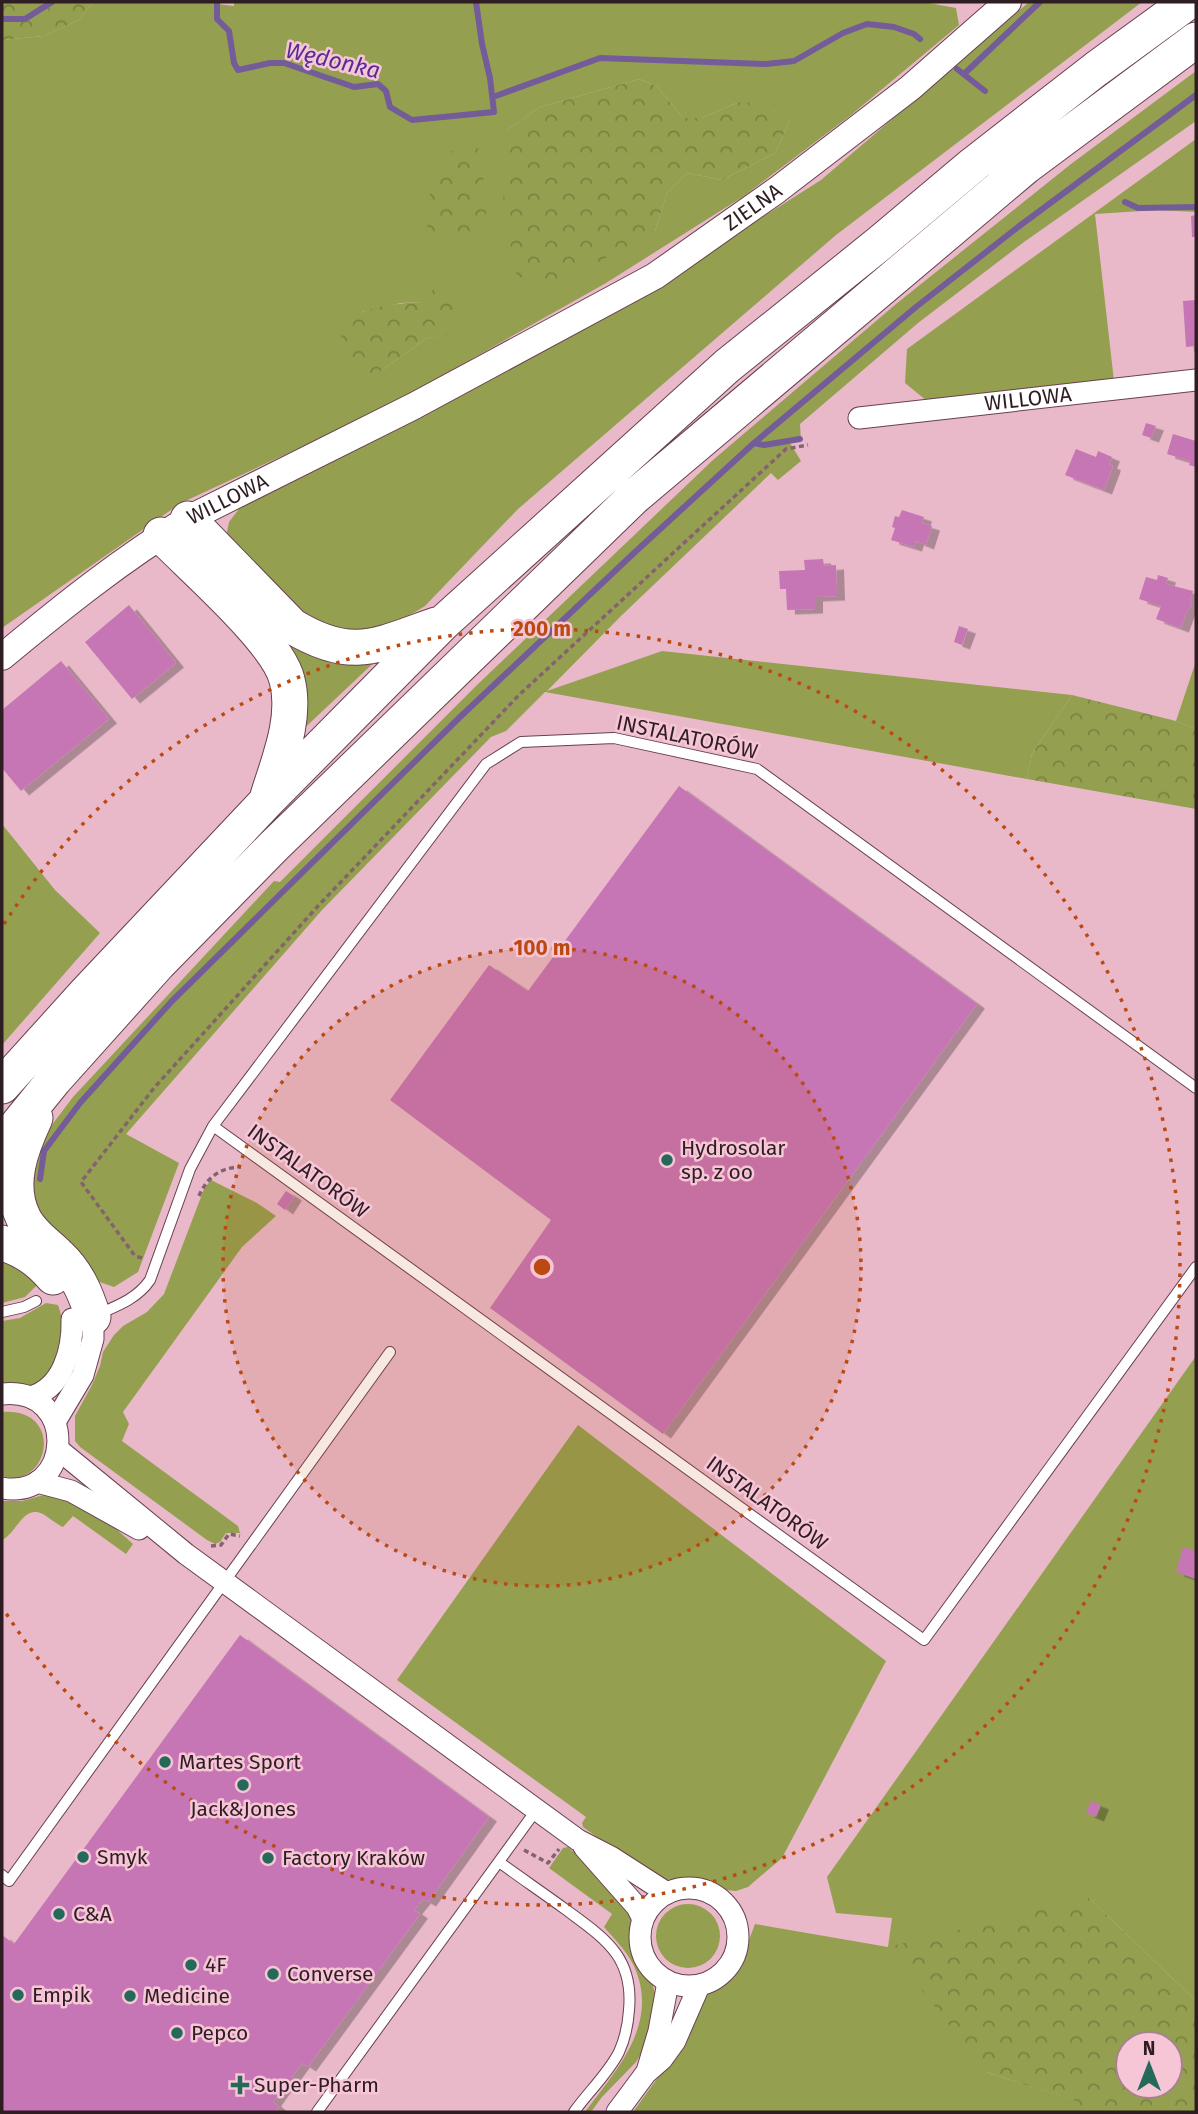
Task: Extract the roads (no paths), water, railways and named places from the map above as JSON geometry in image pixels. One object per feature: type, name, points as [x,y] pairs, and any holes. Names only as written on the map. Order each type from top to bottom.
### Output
[{"type":"highway","points":[[2,1086],[266,802],[443,623],[727,366],[974,164],[1096,69],[1188,2]]},
{"type":"highway","points":[[2,1144],[54,1080],[158,964],[274,846],[634,497],[1025,167],[1196,40]]},
{"type":"highway","points":[[174,527],[292,626],[311,638],[340,647],[361,648],[443,623]]},
{"type":"highway","points":[[174,527],[275,656],[287,679],[287,728],[266,802]]},
{"type":"highway","points":[[54,1080],[22,1146],[15,1186],[23,1217],[39,1239],[61,1258],[86,1295],[83,1318]]},
{"type":"highway","points":[[2,1243],[26,1253],[41,1264],[83,1318]]},
{"type":"street","name":"ZIELNA","points":[[475,374],[655,276],[777,190],[910,88],[1008,2]]},
{"type":"street","name":"WILLOWA","points":[[2,657],[54,613],[174,527],[475,374]]},
{"type":"street","name":"WILLOWA","points":[[859,418],[1196,380]]},
{"type":"street","points":[[30,1397],[43,1394],[60,1373],[83,1318]]},
{"type":"street","points":[[55,1422],[83,1375],[93,1339],[83,1318]]},
{"type":"street","points":[[2,1394],[14,1393],[39,1402],[55,1422],[59,1450],[46,1475],[37,1482],[9,1490],[2,1488]]},
{"type":"street","points":[[59,1450],[186,1554],[537,1809],[602,1870],[637,1907],[643,1919]]},
{"type":"street","points":[[37,1482],[71,1491],[186,1554]]},
{"type":"street","points":[[571,1841],[611,1857],[667,1893]]},
{"type":"street","points":[[682,1888],[697,1888],[712,1893],[728,1908],[738,1927],[738,1943],[734,1958],[726,1971],[714,1981],[683,1987],[668,1982],[655,1974],[643,1956],[639,1934],[643,1919],[657,1899],[667,1893],[682,1888]]},
{"type":"street","points":[[646,2073],[659,2031],[668,1982]]},
{"type":"street","points":[[617,2112],[646,2073],[663,2059],[675,2041],[699,1986]]},
{"type":"lane","name":"INSTALATORÓW","points":[[83,1318],[132,1298],[139,1294],[150,1280],[190,1169],[213,1126],[485,764],[521,743],[614,738],[757,769],[1196,1088]]},
{"type":"lane","name":"INSTALATORÓW","points":[[213,1126],[924,1640],[1196,1267]]},
{"type":"lane","points":[[2,1311],[24,1307],[36,1301]]},
{"type":"lane","points":[[2,1875],[9,1881],[390,1352]]},
{"type":"lane","points":[[317,2112],[537,1809]]},
{"type":"lane","points":[[499,1862],[600,1935],[619,1958],[628,1978],[631,1994],[629,2018],[618,2053],[574,2112]]},
{"type":"waterway","name":"Wędonka","points":[[2,19],[25,19],[52,2]]},
{"type":"waterway","name":"Wędonka","points":[[217,2],[217,19],[229,31],[234,63],[238,70],[270,63],[284,63],[354,87],[378,84],[386,91],[390,107],[412,120],[494,112],[476,2]]},
{"type":"waterway","points":[[964,74],[1040,2]]},
{"type":"waterway","points":[[493,97],[600,58],[766,64],[794,61],[843,33],[867,24],[894,27],[920,39]]},
{"type":"waterway","points":[[957,69],[985,91]]},
{"type":"waterway","points":[[40,1179],[44,1151],[80,1103],[172,1001],[460,717],[634,553],[754,443],[916,307],[1018,227],[1196,95]]},
{"type":"waterway","points":[[1125,202],[1138,208],[1196,207]]},
{"type":"waterway","points":[[754,443],[764,445],[800,439]]},
{"type":"place","name":"Hydrosolar sp. z oo","points":[[667,1160]]},
{"type":"place","name":"Martes Sport","points":[[165,1762]]},
{"type":"place","name":"Jack&Jones","points":[[243,1785]]},
{"type":"place","name":"Smyk","points":[[83,1857]]},
{"type":"place","name":"Factory Kraków","points":[[268,1858]]},
{"type":"place","name":"C&A","points":[[59,1914]]},
{"type":"place","name":"4F","points":[[191,1965]]},
{"type":"place","name":"Converse","points":[[273,1974]]},
{"type":"place","name":"Empik","points":[[18,1995]]},
{"type":"place","name":"Medicine","points":[[130,1996]]},
{"type":"place","name":"Pepco","points":[[177,2033]]},
{"type":"place","name":"Super-Pharm","points":[[240,2085]]}]
